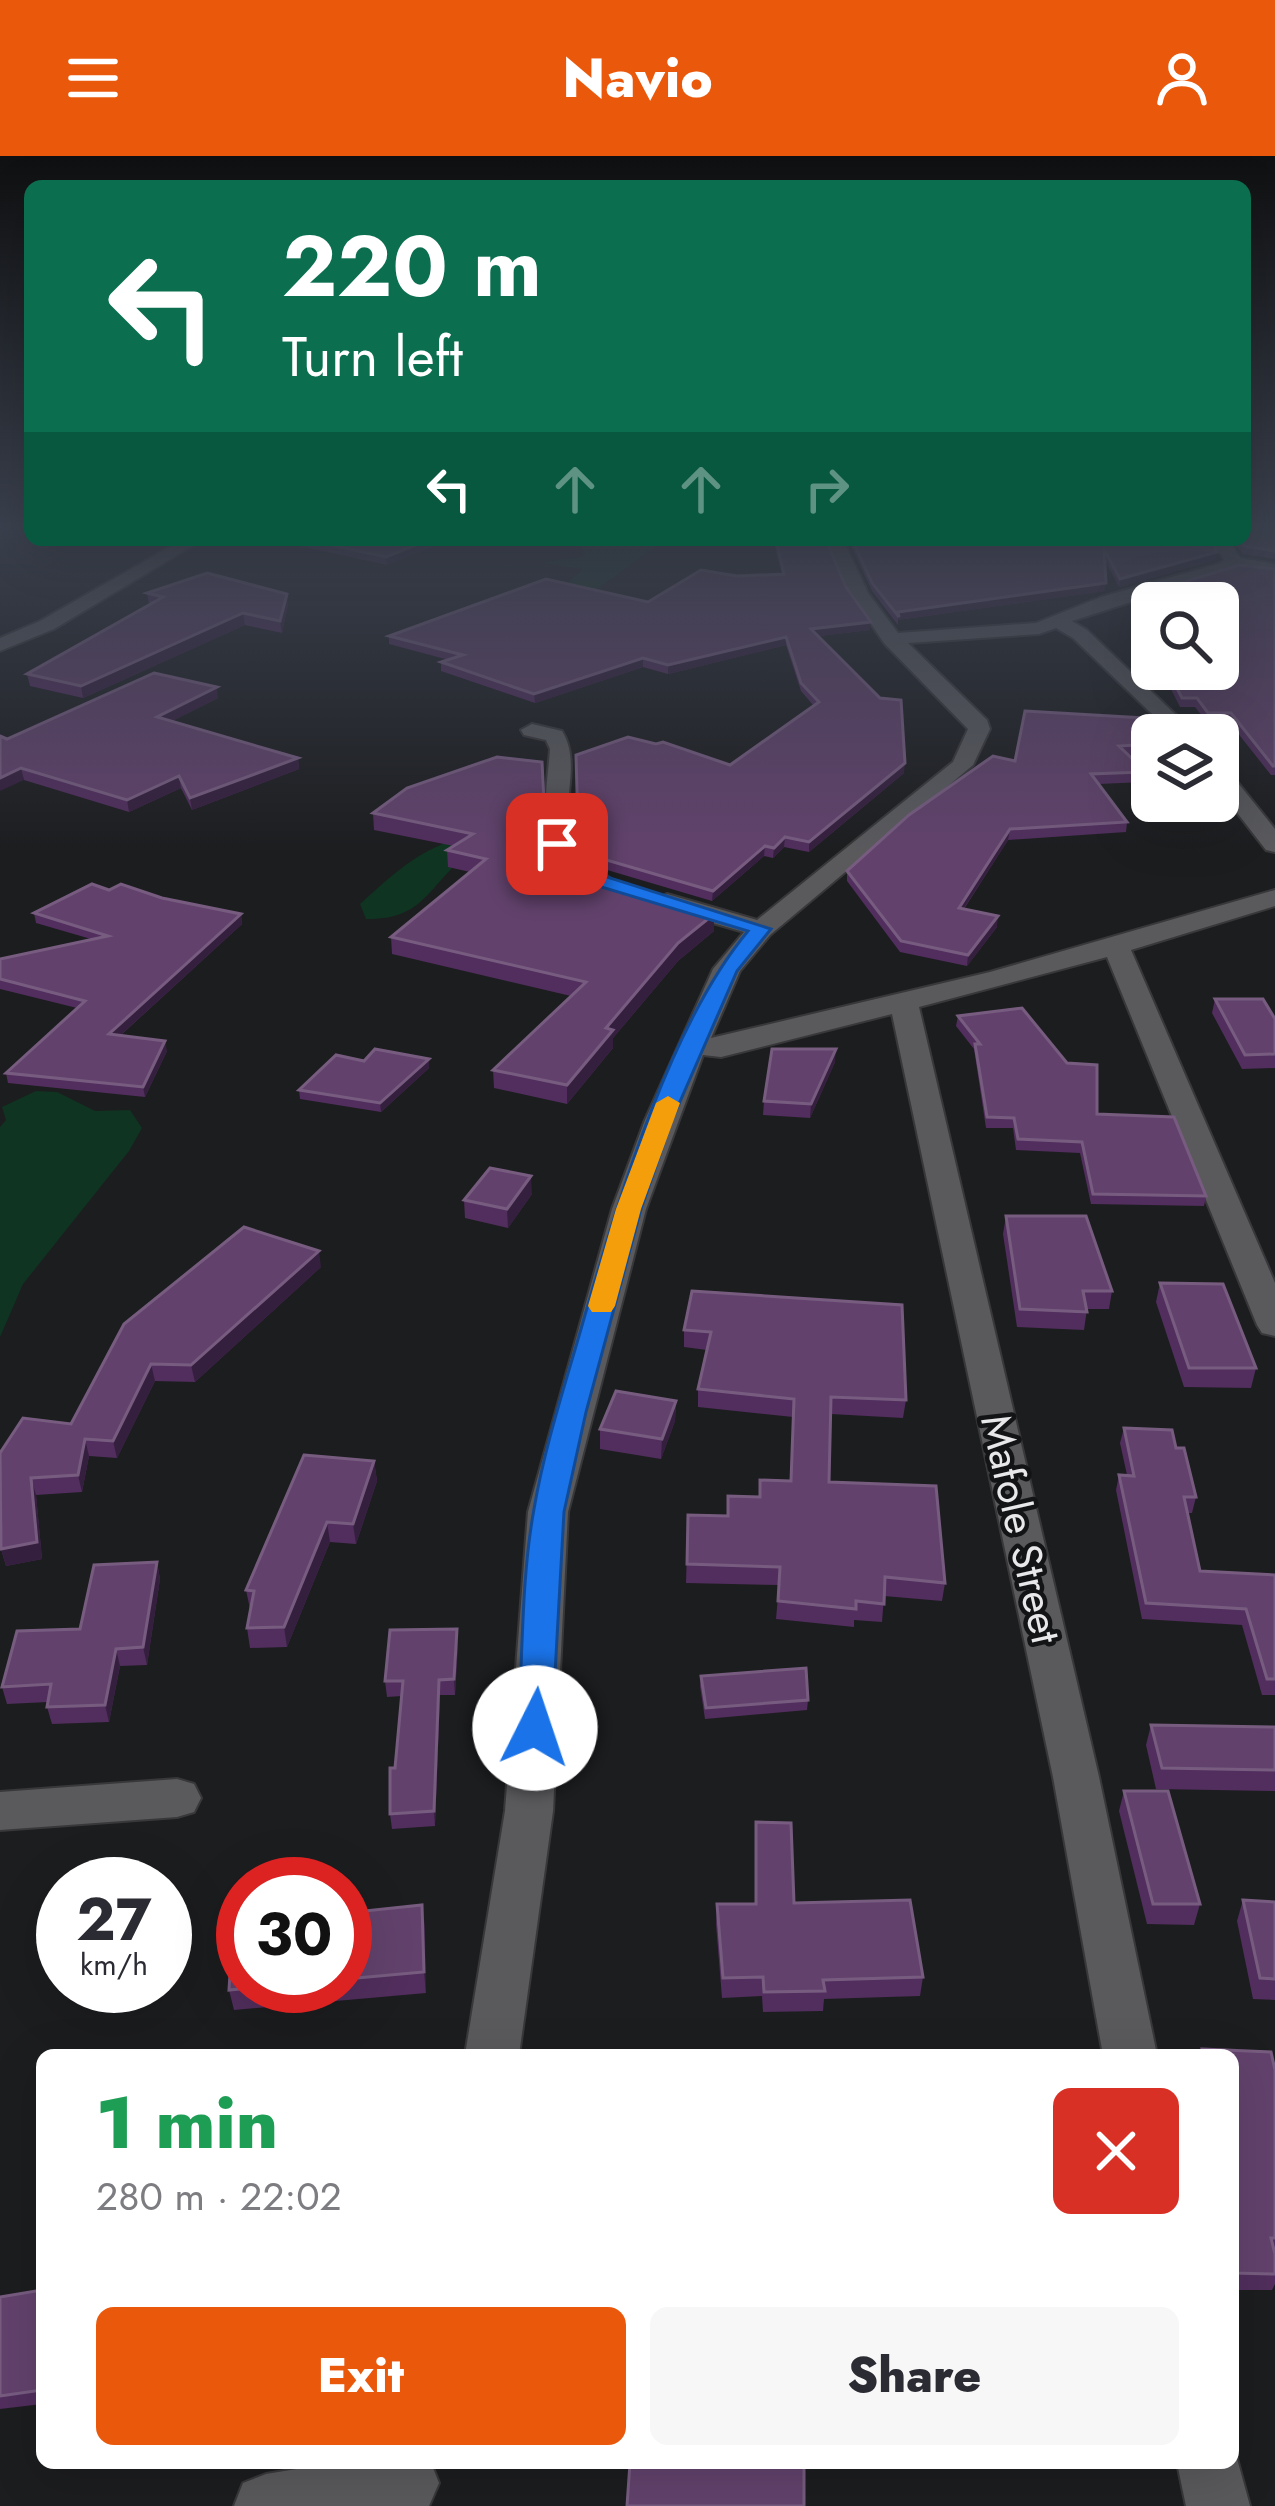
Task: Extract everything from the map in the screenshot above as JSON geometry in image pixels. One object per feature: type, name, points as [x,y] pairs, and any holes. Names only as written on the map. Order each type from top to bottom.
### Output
[{"type":"street","points":[[493,2049],[529,1811],[548,1512],[629,1209],[660,1120],[728,969],[761,929],[962,765],[979,729],[888,635]]},
{"type":"street","points":[[891,639],[937,635]]},
{"type":"street","points":[[1081,635],[1164,714]]},
{"type":"street","points":[[532,730],[554,736],[561,749],[557,844],[567,863],[585,876],[761,929]]},
{"type":"street","points":[[1239,799],[1275,844]]},
{"type":"street","points":[[694,1046],[721,1048],[904,1004],[1117,948],[1275,898]]},
{"type":"street","points":[[1117,948],[1275,1325]]},
{"type":"street","name":"Mafole Street","points":[[904,1004],[1076,1777],[1129,2049]]},
{"type":"street","points":[[0,1811],[177,1798]]},
{"type":"street","points":[[1211,2469],[1218,2506]]},
{"type":"street","points":[[266,2506],[406,2484]]},
{"type":"green space","points":[[448,842],[469,854],[425,898],[402,913],[366,919],[360,904],[411,861]]},
{"type":"green space","points":[[36,1091],[57,1092],[95,1111],[130,1110],[142,1128],[129,1151],[23,1284],[0,1337],[0,1127],[6,1120],[2,1107]]},
{"type":"building","points":[[96,635],[195,635],[81,686],[27,674]]},
{"type":"building","points":[[817,635],[880,698],[901,700],[905,763],[809,842],[785,837],[774,848],[765,846],[713,891],[596,857],[578,827],[576,755],[628,737],[663,742],[730,765],[819,702],[801,683],[786,637],[668,665],[643,658],[534,694],[441,662],[463,655],[389,636]]},
{"type":"building","points":[[1239,635],[1275,635],[1275,766],[1239,723],[1239,714],[1208,713],[1197,698],[1182,698],[1178,690],[1239,690]]},
{"type":"building","points":[[154,673],[217,687],[157,717],[298,758],[190,798],[179,776],[127,800],[21,768],[0,778],[0,736],[7,739]]},
{"type":"building","points":[[1025,711],[1131,717],[1131,745],[1119,746],[1131,758],[1131,773],[1091,774],[1127,822],[1010,829],[959,908],[998,916],[968,955],[901,941],[847,871],[909,815],[993,756],[1015,761]]},
{"type":"building","points":[[497,757],[542,762],[545,821],[559,852],[572,867],[714,914],[678,943],[606,1028],[613,1030],[567,1085],[493,1070],[586,982],[391,937],[486,859],[447,850],[473,834],[373,813],[407,788]]},
{"type":"building","points":[[92,884],[109,890],[121,884],[162,898],[241,914],[109,1034],[165,1041],[143,1087],[6,1073],[85,1001],[0,979],[0,959],[108,936],[34,913]]},
{"type":"building","points":[[1215,999],[1263,999],[1275,1019],[1275,1054],[1245,1055]]},
{"type":"building","points":[[1022,1008],[1067,1063],[1097,1065],[1097,1114],[1174,1117],[1206,1196],[1093,1194],[1082,1142],[1018,1139],[1014,1118],[987,1117],[975,1044],[980,1044],[958,1016]]},
{"type":"building","points":[[375,1049],[429,1059],[380,1103],[299,1090],[336,1055],[364,1061]]},
{"type":"building","points":[[772,1049],[836,1049],[811,1104],[764,1101]]},
{"type":"building","points":[[490,1168],[531,1176],[507,1209],[464,1200]]},
{"type":"building","points":[[1006,1216],[1086,1216],[1112,1291],[1083,1291],[1087,1312],[1020,1309]]},
{"type":"building","points":[[244,1227],[319,1251],[191,1365],[151,1364],[113,1441],[85,1439],[78,1475],[31,1478],[37,1542],[1,1549],[0,1453],[23,1418],[71,1424],[124,1324]]},
{"type":"building","points":[[1160,1283],[1223,1284],[1256,1368],[1189,1368]]},
{"type":"building","points":[[692,1291],[902,1305],[906,1400],[831,1397],[829,1482],[936,1486],[945,1583],[885,1577],[884,1604],[856,1601],[856,1609],[778,1601],[780,1567],[687,1564],[688,1515],[728,1516],[728,1496],[760,1497],[760,1480],[791,1481],[794,1399],[698,1389],[711,1332],[684,1330]]},
{"type":"building","points":[[616,1391],[676,1401],[662,1439],[600,1429]]},
{"type":"building","points":[[1124,1428],[1172,1430],[1176,1448],[1184,1448],[1196,1497],[1184,1497],[1200,1571],[1275,1575],[1275,1679],[1267,1679],[1246,1609],[1146,1603],[1119,1475],[1134,1476]]},
{"type":"building","points":[[304,1455],[374,1461],[353,1524],[327,1522],[284,1627],[247,1628],[254,1591],[246,1590]]},
{"type":"building","points":[[157,1562],[143,1647],[116,1649],[105,1705],[47,1707],[51,1684],[2,1687],[17,1631],[80,1629],[94,1565]]},
{"type":"building","points":[[457,1629],[454,1679],[439,1680],[434,1811],[390,1814],[390,1768],[395,1768],[403,1681],[385,1681],[390,1630]]},
{"type":"building","points":[[806,1668],[808,1700],[706,1708],[701,1676]]},
{"type":"building","points":[[1151,1725],[1275,1727],[1275,1770],[1162,1768]]},
{"type":"building","points":[[1124,1791],[1168,1791],[1200,1904],[1153,1904]]},
{"type":"building","points":[[756,1822],[791,1823],[794,1903],[910,1900],[923,1977],[823,1980],[825,1991],[764,1992],[763,1977],[723,1978],[717,1904],[756,1904]]},
{"type":"building","points":[[1243,1900],[1275,1902],[1275,1979],[1260,1978]]},
{"type":"building","points":[[422,1905],[424,1972],[372,1977],[372,1910]]},
{"type":"building","points":[[1239,2051],[1271,2052],[1275,2070],[1275,2238],[1271,2238],[1275,2274],[1239,2273]]},
{"type":"building","points":[[36,2291],[36,2391],[0,2396],[0,2297]]},
{"type":"building","points":[[630,2469],[804,2469],[804,2506],[627,2506]]},
{"type":"slow traffic","points":[[601,1306],[629,1209],[668,1103]]},
{"type":"route","points":[[535,1728],[548,1512],[571,1412],[629,1209],[660,1120],[728,969],[761,929],[585,876],[567,863],[557,844]]}]
